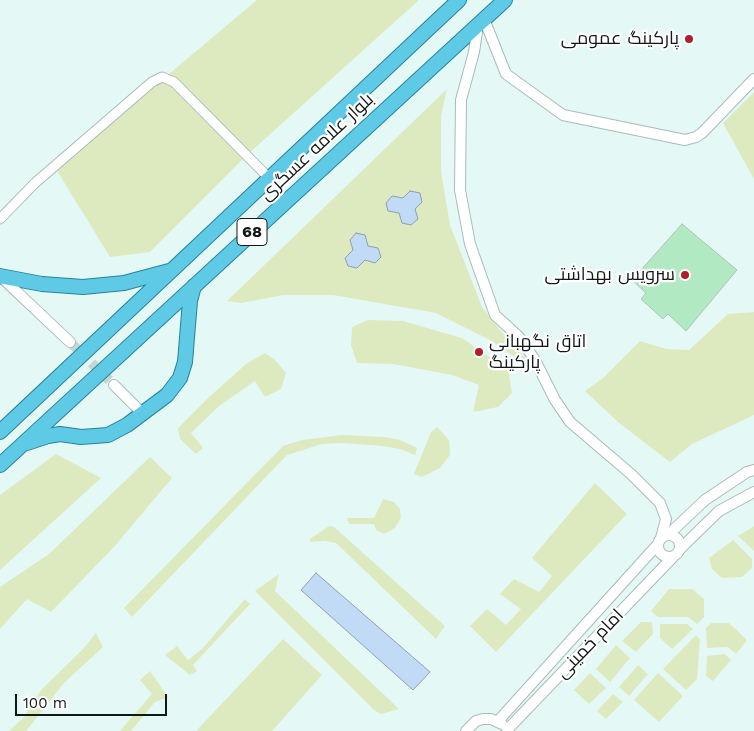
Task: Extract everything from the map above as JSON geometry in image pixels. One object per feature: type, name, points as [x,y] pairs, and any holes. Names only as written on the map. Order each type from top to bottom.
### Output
[{"type":"highway","name":"بلوار علامه عسگری","points":[[0,432],[459,0]]},
{"type":"highway","name":"بلوار علامه عسگری","points":[[0,465],[505,0]]},
{"type":"highway","points":[[0,276],[42,284],[83,287],[124,282],[172,270]]},
{"type":"highway","points":[[22,445],[60,434],[81,437],[108,435],[128,425],[167,395],[180,378],[185,362],[190,301],[194,286]]},
{"type":"street","points":[[481,22],[506,74],[563,115],[685,140],[702,133],[754,80]]},
{"type":"street","points":[[481,22],[461,100],[460,190],[470,244],[495,315],[519,337],[535,360],[555,400],[570,422],[649,490],[660,503],[666,519],[663,539],[658,548],[662,554],[677,553],[679,539],[663,539]]},
{"type":"street","points":[[0,219],[42,177],[152,82],[162,77],[174,82],[269,178]]},
{"type":"street","points":[[0,276],[70,342]]},
{"type":"street","points":[[114,385],[142,413]]},
{"type":"street","name":"امام خمینی","points":[[498,721],[663,539],[705,500],[747,472],[754,470]]},
{"type":"street","name":"امام خمینی","points":[[507,731],[719,511],[754,492]]},
{"type":"street","points":[[466,731],[476,721],[483,718],[498,721],[507,731]]},
{"type":"green space","points":[[257,0],[419,0],[246,156],[150,252],[110,257],[56,169]]},
{"type":"green space","points":[[447,89],[441,116],[441,171],[450,225],[482,307],[526,359],[520,361],[492,341],[436,313],[333,295],[283,295],[241,303],[227,301]],"holes":[[[392,196],[403,198],[402,223],[399,213],[386,203]]]},
{"type":"green space","points":[[754,92],[754,179],[723,123]]},
{"type":"green space","points":[[754,312],[754,415],[692,444],[670,462],[618,422],[585,391],[603,378],[640,341],[666,349],[689,350],[728,314]]},
{"type":"green space","points":[[368,320],[403,321],[462,338],[508,370],[512,393],[498,407],[473,412],[479,385],[452,375],[393,364],[357,363],[351,345],[352,327]]},
{"type":"green space","points":[[265,353],[275,360],[286,373],[281,389],[265,397],[255,381],[219,406],[191,433],[203,448],[196,454],[180,439],[178,428],[246,364]]},
{"type":"green space","points":[[437,427],[449,440],[450,455],[440,468],[422,477],[414,474],[431,432]]},
{"type":"green space","points":[[342,435],[384,437],[400,440],[417,448],[415,455],[400,449],[383,446],[343,443],[322,444],[287,455],[132,617],[124,608],[283,446],[302,440]]},
{"type":"green space","points":[[56,454],[101,478],[0,570],[0,495]]},
{"type":"green space","points":[[150,457],[172,478],[114,547],[51,612],[27,599],[0,629],[0,587],[49,554]]},
{"type":"green space","points":[[595,483],[627,514],[496,652],[470,626],[487,609],[506,625],[521,609],[500,594],[514,579],[539,592],[552,576],[532,558]]},
{"type":"green space","points":[[383,499],[394,502],[400,509],[401,518],[395,528],[384,534],[376,530],[374,524],[349,524],[347,518],[374,518]]},
{"type":"green space","points":[[329,526],[334,527],[445,626],[436,639],[336,543],[325,541],[310,542],[310,539]]},
{"type":"green space","points":[[754,526],[754,551],[738,536]]},
{"type":"green space","points":[[733,540],[752,559],[752,568],[742,577],[722,578],[712,569],[709,558]]},
{"type":"green space","points":[[279,574],[275,591],[399,709],[381,714],[374,710],[255,591]]},
{"type":"green space","points":[[669,589],[692,589],[704,599],[704,617],[697,624],[688,617],[658,617],[651,611]]},
{"type":"green space","points":[[245,599],[250,604],[193,665],[197,671],[190,675],[165,655],[177,646],[188,660],[202,649]]},
{"type":"green space","points":[[641,622],[652,622],[653,634],[636,652],[622,641]]},
{"type":"green space","points":[[711,623],[729,623],[747,640],[736,654],[728,647],[707,648],[706,628]]},
{"type":"green space","points":[[660,624],[687,624],[693,629],[672,649],[660,638]]},
{"type":"green space","points":[[96,633],[103,647],[64,683],[26,731],[9,731],[24,717],[41,690],[83,649]]},
{"type":"green space","points":[[696,635],[700,640],[697,679],[686,690],[663,669]]},
{"type":"green space","points":[[283,639],[322,675],[272,731],[196,731]]},
{"type":"green space","points":[[616,645],[630,658],[610,682],[596,669]]},
{"type":"green space","points":[[725,654],[731,660],[713,681],[706,676],[707,656]]},
{"type":"green space","points":[[638,665],[648,674],[629,696],[619,687]]},
{"type":"green space","points":[[150,671],[168,697],[155,702],[131,731],[120,731],[152,694],[140,680]]},
{"type":"green space","points":[[590,673],[606,688],[589,704],[574,690]]},
{"type":"green space","points":[[658,673],[683,696],[659,722],[634,700]]},
{"type":"green space","points":[[613,694],[623,702],[606,719],[597,711]]},
{"type":"water","points":[[410,191],[420,193],[422,202],[415,209],[418,219],[411,225],[402,223],[399,213],[388,211],[386,203],[392,196],[403,198]]},
{"type":"water","points":[[356,233],[365,235],[368,246],[378,248],[381,257],[375,263],[365,260],[357,268],[348,266],[345,258],[353,250],[350,240]]},
{"type":"water","points":[[316,573],[430,672],[413,690],[301,590]]},
{"type":"building","name":"سرویس بهداشتی","points":[[682,224],[737,270],[686,331],[668,314],[663,319],[641,299],[646,293],[632,280]]},
{"type":"tunnel","points":[[70,342],[114,385]]},
{"type":"place","name":"پارکینگ عمومی","points":[[689,39]]},
{"type":"place","name":"سرویس بهداشتی","points":[[685,275]]},
{"type":"place","name":"اتاق نگهبانی پارکینگ","points":[[479,352]]}]
